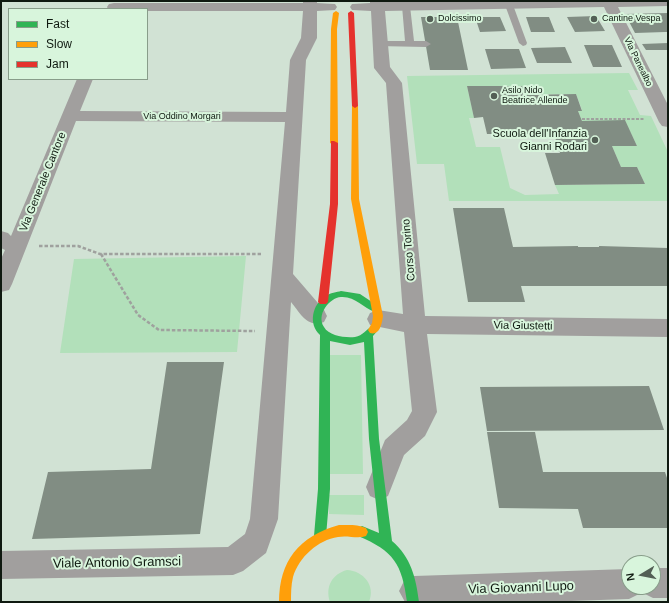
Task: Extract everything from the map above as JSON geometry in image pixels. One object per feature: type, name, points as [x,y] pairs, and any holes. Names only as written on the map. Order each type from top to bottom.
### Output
[{"type":"street","name":"Via Panealbo","points":[[609,2],[668,121]]},
{"type":"street","points":[[115,6],[377,4],[406,6],[668,2]]},
{"type":"street","name":"Corso Torino","points":[[377,4],[382,68],[394,83],[415,325],[425,412],[416,428],[394,448],[378,488]]},
{"type":"street","points":[[278,331],[298,60],[326,5]]},
{"type":"street","points":[[320,536],[324,489],[321,318],[334,204],[334,29],[326,5]]},
{"type":"street","points":[[352,5],[355,204],[373,286],[374,321],[371,416],[378,488],[386,542]]},
{"type":"street","name":"Via Generale Cantore","points":[[1,284],[9,242],[70,116],[85,80]]},
{"type":"street","name":"Via Oddino Morgari","points":[[70,116],[294,117]]},
{"type":"street","points":[[282,265],[321,318],[332,339],[356,341],[374,321]]},
{"type":"street","points":[[321,318],[331,297],[351,293],[370,301],[374,321]]},
{"type":"street","name":"Via Giustetti","points":[[374,321],[415,325],[668,328]]},
{"type":"street","name":"Viale Antonio Gramsci","points":[[1,565],[233,561],[256,543],[264,519],[278,331]]},
{"type":"street","points":[[285,602],[286,583],[292,564],[304,547],[320,536],[337,530],[354,529],[371,533],[386,542],[396,551],[405,563],[411,576],[414,596]]},
{"type":"street","name":"Via Giovanni Lupo","points":[[414,596],[476,590],[621,584]]},
{"type":"lane","points":[[509,5],[523,43]]},
{"type":"lane","points":[[406,6],[410,44]]},
{"type":"lane","points":[[380,44],[426,44]]},
{"type":"path","points":[[582,119],[647,119],[644,113],[651,113],[654,120],[668,121]]},
{"type":"path","points":[[9,242],[78,246],[100,254],[282,265]]},
{"type":"path","points":[[100,254],[138,315],[159,330],[278,331]]},
{"type":"green space","points":[[629,73],[638,90],[628,90],[640,115],[651,116],[668,152],[668,201],[449,201],[444,164],[417,164],[407,76]],"holes":[[[467,86],[522,86],[525,95],[576,94],[582,110],[578,111],[582,121],[625,121],[637,146],[612,146],[621,167],[637,167],[645,184],[555,185],[559,194],[525,195],[510,188],[500,147],[476,147],[469,118],[474,118]]]},
{"type":"green space","points":[[246,256],[237,352],[60,353],[74,259]]},
{"type":"green space","points":[[330,355],[361,355],[363,474],[329,474]]},
{"type":"green space","points":[[329,495],[364,495],[364,515],[329,514]]},
{"type":"green space","points":[[347,570],[358,573],[367,580],[371,590],[369,602],[330,602],[328,591],[331,582],[337,575]]},
{"type":"building","points":[[668,13],[668,32],[635,33],[625,14]]},
{"type":"building","points":[[596,16],[605,31],[575,32],[567,17]]},
{"type":"building","points":[[421,17],[457,17],[468,70],[430,70]]},
{"type":"building","points":[[475,17],[500,17],[506,31],[480,32]]},
{"type":"building","points":[[526,17],[549,17],[555,32],[531,32]]},
{"type":"building","points":[[668,43],[668,50],[646,50],[642,44]]},
{"type":"building","points":[[584,45],[612,45],[622,67],[593,67]]},
{"type":"building","points":[[565,47],[572,63],[537,63],[531,48]]},
{"type":"building","points":[[485,49],[519,49],[526,68],[491,69]]},
{"type":"building","name":"Scuola dell'Infanzia Gianni Rodari","points":[[467,86],[522,86],[525,95],[576,94],[582,111],[578,111],[582,121],[625,120],[637,146],[612,146],[621,167],[637,167],[645,184],[555,185],[545,153],[560,153],[554,134],[487,134],[483,117],[474,118]]},
{"type":"building","points":[[453,208],[504,208],[513,247],[599,246],[668,248],[668,286],[521,286],[525,302],[468,302]]},
{"type":"building","points":[[167,362],[224,362],[200,534],[32,539],[48,472],[151,469]]},
{"type":"building","points":[[649,386],[664,430],[487,431],[480,387]]},
{"type":"building","points":[[487,432],[535,432],[543,472],[665,472],[668,481],[668,528],[583,528],[578,509],[499,508]]},
{"type":"traffic: fast","points":[[373,330],[361,339],[346,341],[329,337],[319,329],[317,318],[320,307],[329,298],[341,294],[357,296],[375,308]]},
{"type":"traffic: fast","points":[[320,536],[324,489],[325,334]]},
{"type":"traffic: fast","points":[[368,336],[374,439],[386,542]]},
{"type":"traffic: fast","points":[[362,532],[378,538],[386,543],[399,556],[404,564],[411,585],[413,602]]},
{"type":"traffic: slow","points":[[334,143],[334,29],[336,13]]},
{"type":"traffic: slow","points":[[355,106],[355,199],[378,316],[377,324],[373,330]]},
{"type":"traffic: slow","points":[[285,602],[288,574],[299,554],[308,545],[328,534],[339,531],[350,530],[362,532]]},
{"type":"traffic: jam","points":[[351,13],[355,106]]},
{"type":"traffic: jam","points":[[323,302],[334,204],[334,143]]},
{"type":"place","name":"Dolcissimo","points":[[430,19]]},
{"type":"place","name":"Cantine Vespa","points":[[594,19]]},
{"type":"place","name":"Asilo Nido Beatrice Allende","points":[[494,96]]},
{"type":"place","name":"Scuola dell'Infanzia Gianni Rodari","points":[[595,140]]}]
